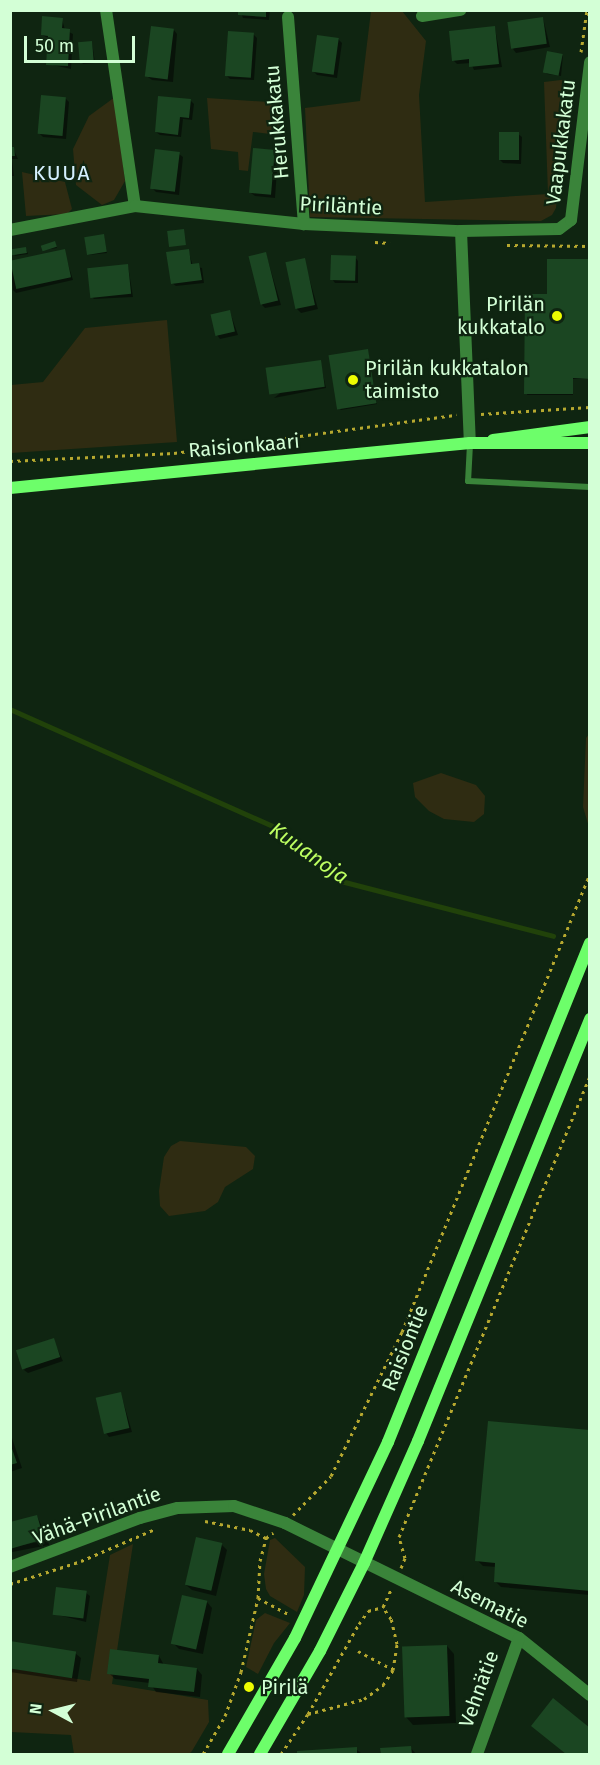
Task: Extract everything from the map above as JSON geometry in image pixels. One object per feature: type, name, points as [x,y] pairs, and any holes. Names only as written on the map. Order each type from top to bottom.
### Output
[{"type":"main road","name":"Raisionkaari","points":[[475,443],[518,434],[590,427]]},
{"type":"main road","name":"Raisionkaari","points":[[10,488],[475,443],[590,443]]},
{"type":"main road","name":"Raisiontie","points":[[228,1755],[295,1638],[388,1442],[590,943]]},
{"type":"main road","points":[[260,1755],[320,1651],[364,1563],[422,1432],[590,1019]]},
{"type":"street","points":[[106,10],[135,206]]},
{"type":"street","points":[[422,16],[461,10]]},
{"type":"street","name":"Herukkakatu","points":[[288,16],[304,224]]},
{"type":"street","name":"Vaapukkakatu","points":[[461,231],[559,229],[571,220],[590,63]]},
{"type":"street","name":"Piriläntie","points":[[10,230],[135,206],[304,224],[461,231]]},
{"type":"street","points":[[461,231],[469,414],[475,443]]},
{"type":"street","name":"Vähä-Pirilantie","points":[[10,1568],[140,1518],[178,1508],[234,1506],[285,1523],[364,1563]]},
{"type":"street","name":"Asematie","points":[[364,1563],[519,1638],[590,1695]]},
{"type":"street","name":"Vehnätie","points":[[477,1755],[519,1638]]},
{"type":"lane","points":[[475,443],[468,481],[590,487]]},
{"type":"path","points":[[10,460],[174,453],[469,414],[590,407]]},
{"type":"path","points":[[203,1755],[237,1683],[258,1598],[266,1538],[285,1523],[331,1476],[402,1332],[590,874]]},
{"type":"path","points":[[308,1714],[364,1699],[382,1685],[393,1670],[397,1644],[383,1607],[405,1558],[399,1537],[590,1076]]},
{"type":"path","points":[[201,1521],[250,1530],[266,1538]]},
{"type":"path","points":[[10,1584],[81,1561],[160,1527]]},
{"type":"path","points":[[258,1598],[290,1615]]},
{"type":"path","points":[[281,1755],[308,1714],[359,1624],[369,1611],[383,1607]]},
{"type":"path","points":[[358,1651],[393,1670]]},
{"type":"shaded area","points":[[371,11],[402,11],[426,41],[419,95],[425,202],[548,194],[544,82],[569,79],[556,208],[552,215],[541,221],[310,217],[305,108],[360,101]]},
{"type":"shaded area","points":[[115,97],[125,181],[114,200],[102,205],[76,185],[73,149],[89,116]]},
{"type":"shaded area","points":[[207,98],[284,103],[286,136],[253,132],[248,171],[239,170],[238,152],[211,149]]},
{"type":"shaded area","points":[[22,172],[65,182],[72,209],[67,214],[26,216]]},
{"type":"shaded area","points":[[167,320],[177,442],[11,453],[11,385],[43,382],[85,328]]},
{"type":"shaded area","points":[[589,734],[589,827],[583,807],[586,738]]},
{"type":"shaded area","points":[[441,773],[476,785],[485,796],[484,814],[474,822],[444,819],[429,811],[415,797],[413,783]]},
{"type":"shaded area","points":[[180,1141],[246,1147],[255,1156],[253,1169],[225,1187],[218,1202],[205,1211],[169,1216],[160,1206],[159,1191],[164,1157],[171,1146]]},
{"type":"shaded area","points":[[275,1538],[305,1567],[304,1595],[297,1612],[270,1596],[266,1589],[264,1574],[270,1540]]},
{"type":"shaded area","points":[[133,1544],[112,1684],[208,1700],[209,1722],[192,1751],[189,1754],[74,1754],[71,1735],[11,1732],[10,1668],[90,1681],[110,1555]]},
{"type":"shaded area","points":[[265,1613],[290,1623],[274,1643],[258,1674],[246,1667],[256,1620]]},
{"type":"building","points":[[238,10],[266,10],[266,17],[238,15]]},
{"type":"building","points":[[42,16],[63,18],[62,28],[70,29],[68,66],[46,65],[48,36],[41,35]]},
{"type":"building","points":[[543,17],[547,44],[511,49],[507,22]]},
{"type":"building","points":[[151,26],[174,29],[168,79],[145,77]]},
{"type":"building","points":[[495,26],[499,64],[469,67],[469,59],[452,61],[449,31]]},
{"type":"building","points":[[228,31],[254,33],[251,78],[225,76]]},
{"type":"building","points":[[317,35],[339,38],[334,75],[312,72]]},
{"type":"building","points":[[92,41],[94,62],[80,63],[78,42]]},
{"type":"building","points":[[547,51],[563,54],[559,76],[543,73]]},
{"type":"building","points":[[41,95],[66,97],[63,136],[38,134]]},
{"type":"building","points":[[158,96],[191,99],[189,118],[180,117],[178,135],[155,132]]},
{"type":"building","points":[[499,132],[519,132],[519,160],[499,160]]},
{"type":"building","points":[[10,147],[14,147],[15,156],[10,156]]},
{"type":"building","points":[[253,148],[275,150],[271,195],[249,193]]},
{"type":"building","points":[[155,149],[180,152],[175,192],[150,189]]},
{"type":"building","points":[[184,229],[186,245],[169,247],[167,231]]},
{"type":"building","points":[[104,234],[107,252],[87,255],[84,237]]},
{"type":"building","points":[[55,241],[57,247],[43,251],[41,246]]},
{"type":"building","points":[[26,247],[27,253],[12,255],[11,249]]},
{"type":"building","points":[[65,249],[71,277],[16,289],[10,261]]},
{"type":"building","points":[[189,249],[191,264],[199,263],[202,280],[171,284],[166,252]]},
{"type":"building","points":[[266,252],[278,301],[261,305],[249,256]]},
{"type":"building","points":[[331,255],[356,256],[355,281],[330,280]]},
{"type":"building","points":[[305,258],[315,305],[295,309],[285,262]]},
{"type":"building","name":"Pirilän kukkatalo","points":[[547,259],[590,259],[590,379],[573,378],[573,394],[524,394],[525,294],[547,294]]},
{"type":"building","points":[[128,264],[131,294],[90,298],[87,268]]},
{"type":"building","points":[[230,310],[235,331],[215,336],[211,314]]},
{"type":"building","name":"Pirilän kukkatalon taimisto","points":[[368,349],[377,403],[337,410],[328,355]]},
{"type":"building","points":[[321,360],[325,387],[269,395],[266,368]]},
{"type":"building","points":[[54,1338],[60,1357],[22,1369],[16,1350]]},
{"type":"building","points":[[121,1392],[129,1428],[104,1434],[96,1398]]},
{"type":"building","points":[[488,1421],[590,1430],[590,1591],[494,1582],[495,1563],[475,1561]]},
{"type":"building","points":[[10,1443],[17,1463],[10,1465]]},
{"type":"building","points":[[37,1515],[44,1539],[10,1549],[10,1522]]},
{"type":"building","points":[[196,1537],[222,1543],[211,1591],[185,1585]]},
{"type":"building","points":[[56,1587],[87,1591],[83,1619],[53,1615]]},
{"type":"building","points":[[182,1595],[207,1601],[196,1650],[171,1644]]},
{"type":"building","points":[[10,1641],[76,1651],[72,1678],[10,1668]]},
{"type":"building","points":[[447,1645],[449,1716],[405,1718],[402,1647]]},
{"type":"building","points":[[110,1649],[159,1655],[158,1663],[197,1668],[194,1692],[148,1687],[149,1679],[107,1674]]},
{"type":"building","points":[[553,1698],[590,1728],[590,1754],[566,1754],[531,1726]]},
{"type":"building","points":[[411,1746],[412,1754],[381,1754],[380,1748]]},
{"type":"building","points":[[357,1747],[357,1754],[297,1754],[297,1751]]},
{"type":"waterway","name":"Kuuanoja","points":[[10,709],[286,832],[341,881],[553,936]]},
{"type":"place","name":"Pirilän kukkatalo","points":[[557,316]]},
{"type":"place","name":"Pirilän kukkatalon taimisto","points":[[353,380]]},
{"type":"place","name":"Pirilä","points":[[249,1687]]},
{"type":"district","name":"KUUA","points":[[62,173]]}]
